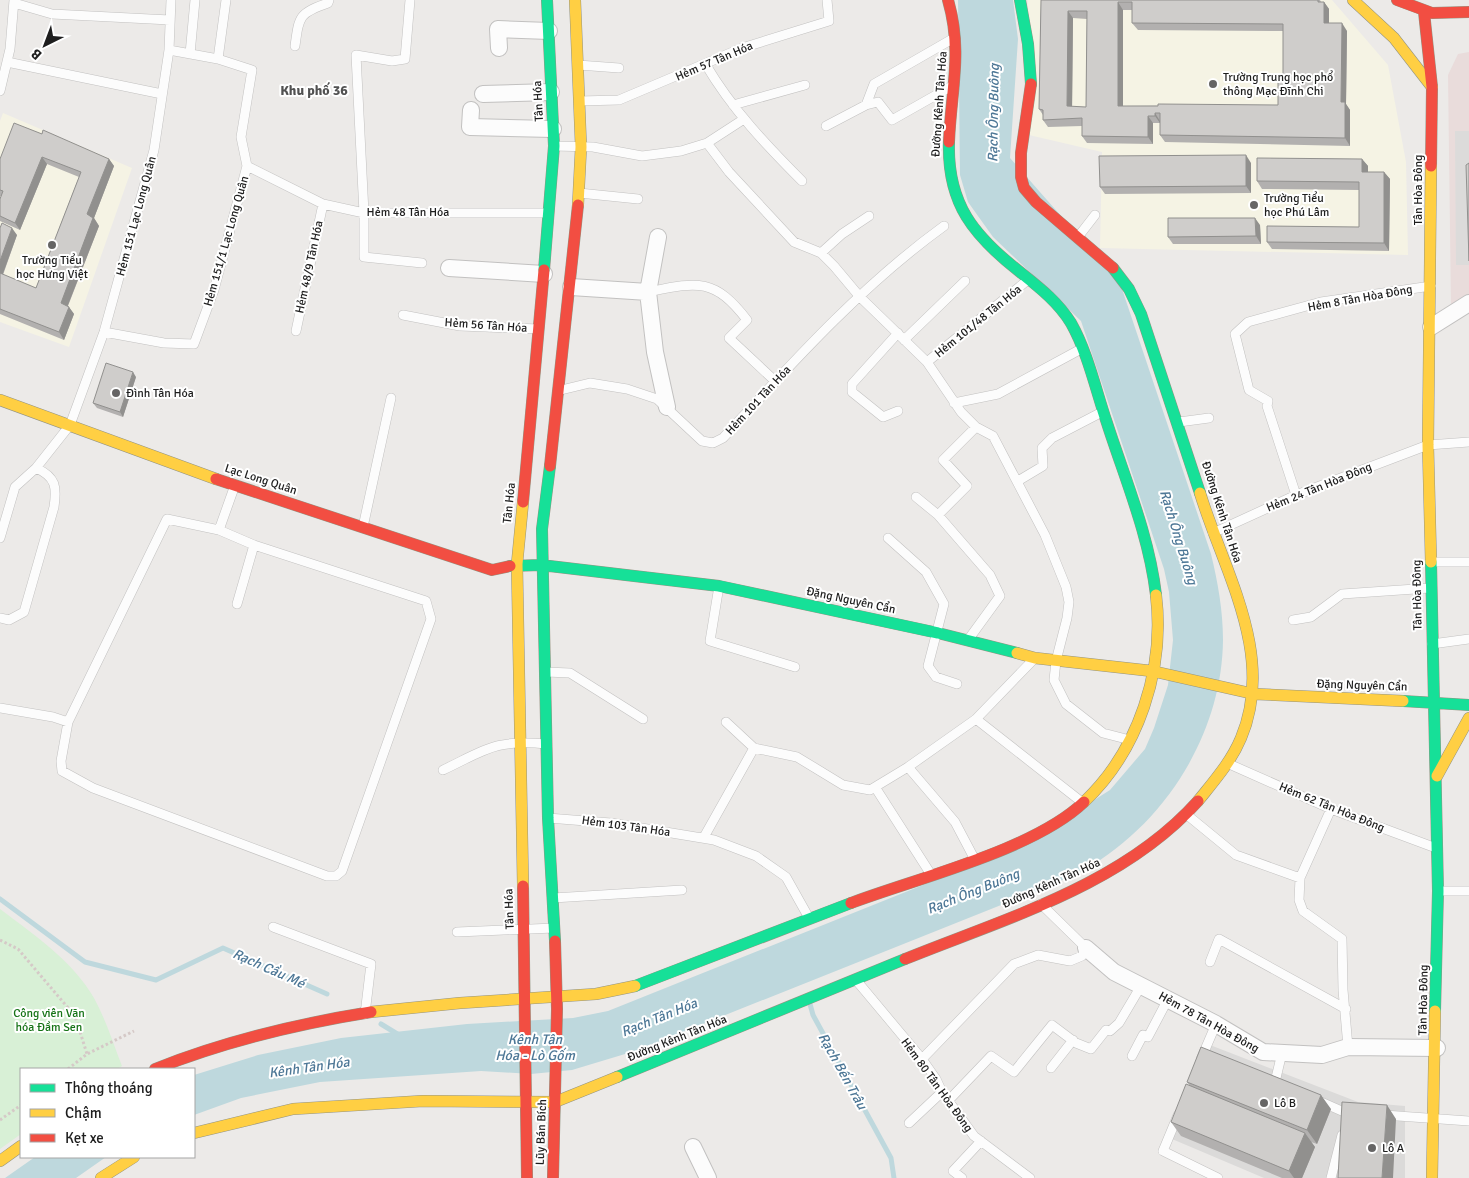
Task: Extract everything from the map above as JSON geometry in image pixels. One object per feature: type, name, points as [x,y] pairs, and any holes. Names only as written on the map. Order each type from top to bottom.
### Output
[{"type":"street","name":"Tân Hóa","points":[[526,1010],[518,741],[516,564],[550,213],[554,146],[547,0]]},
{"type":"street","points":[[556,996],[543,672],[542,529],[560,390],[579,193],[581,147],[575,0]]},
{"type":"street","name":"Đường Kênh Tân Hóa","points":[[157,1068],[198,1050],[256,1033],[365,1014],[525,997],[606,992],[648,982],[809,918],[930,873],[1010,846],[1040,831],[1083,804],[1108,776],[1142,716],[1152,671],[1157,604],[1150,563],[1103,412],[1072,325],[1058,304],[983,240],[966,219],[956,198],[949,173],[948,156],[956,37],[948,0]]},
{"type":"street","name":"Đường Kênh Tân Hóa","points":[[195,1133],[293,1109],[424,1100],[555,1102],[1041,904],[1095,880],[1124,863],[1166,832],[1186,814],[1229,764],[1239,747],[1250,719],[1254,694],[1253,659],[1248,631],[1212,533],[1179,422],[1136,302],[1124,281],[1110,264],[1031,198],[1024,187],[1022,148],[1031,87],[1027,28],[1020,0]]},
{"type":"street","points":[[1353,0],[1394,38],[1432,87]]},
{"type":"street","points":[[1397,0],[1424,12],[1440,14],[1469,12]]},
{"type":"street","name":"Tân Hòa Đông","points":[[1424,12],[1432,87],[1431,328],[1428,445],[1438,891],[1435,1119],[1432,1178]]},
{"type":"street","points":[[498,48],[498,30],[548,31]]},
{"type":"street","points":[[551,92],[480,97],[470,127],[553,129]]},
{"type":"street","points":[[658,237],[648,292],[655,352],[667,407]]},
{"type":"street","points":[[449,268],[544,274]]},
{"type":"street","points":[[571,287],[648,292]]},
{"type":"street","points":[[1431,328],[1469,303]]},
{"type":"street","name":"Lạc Long Quân","points":[[0,400],[236,485],[492,570],[516,564],[542,565]]},
{"type":"street","name":"Đặng Nguyên Cẩn","points":[[542,565],[719,586],[938,633],[1035,658],[1152,671],[1254,694],[1469,705]]},
{"type":"street","points":[[1436,776],[1469,718]]},
{"type":"street","name":"Hẻm 78 Tân Hòa Đông","points":[[1086,948],[1114,972],[1216,1024],[1264,1052],[1322,1055],[1348,1047],[1436,1048]]},
{"type":"street","name":"Lũy Bán Bích","points":[[553,1178],[556,996]]},
{"type":"street","name":"Lũy Bán Bích","points":[[526,1010],[527,1178]]},
{"type":"street","points":[[0,1161],[20,1147]]},
{"type":"street","points":[[693,1147],[708,1178]]},
{"type":"street","points":[[101,1178],[132,1158]]},
{"type":"lane","name":"Hẻm 151 Lạc Long Quân","points":[[0,538],[15,487],[36,468],[70,425],[104,332],[154,150],[169,50],[171,0]]},
{"type":"lane","points":[[190,54],[195,0]]},
{"type":"lane","points":[[218,59],[226,0]]},
{"type":"lane","points":[[295,46],[299,20],[307,10],[328,3],[329,0]]},
{"type":"lane","points":[[410,0],[405,59],[392,62],[356,55],[364,213],[364,258],[422,263]]},
{"type":"lane","name":"Hẻm 57 Tân Hóa","points":[[579,101],[619,100],[706,65],[742,48],[829,22],[827,0]]},
{"type":"lane","points":[[0,91],[1,78],[10,49],[14,1],[52,14],[170,20]]},
{"type":"lane","points":[[866,104],[874,84],[956,37]]},
{"type":"lane","name":"Hẻm 151/1 Lạc Long Quân","points":[[104,332],[164,343],[194,344],[214,290],[247,166],[241,137],[252,70],[218,59],[169,50]]},
{"type":"lane","points":[[7,62],[162,94]]},
{"type":"lane","points":[[578,65],[619,68]]},
{"type":"lane","points":[[706,65],[721,90],[744,119],[802,181]]},
{"type":"lane","points":[[826,126],[866,104],[878,102],[892,120],[954,84]]},
{"type":"lane","points":[[733,105],[805,85]]},
{"type":"lane","points":[[554,146],[581,147],[642,156],[681,151],[707,143],[744,119]]},
{"type":"lane","points":[[707,143],[729,172],[794,242],[821,253],[860,297],[927,362],[954,403],[976,427],[993,436],[1046,535],[1066,587],[1069,602],[1067,618],[1056,661],[1054,680],[1066,704],[1103,733],[1130,740]]},
{"type":"lane","name":"Hẻm 48 Tân Hóa","points":[[247,166],[323,204],[364,213],[399,211],[550,213]]},
{"type":"lane","points":[[579,193],[638,199]]},
{"type":"lane","name":"Hẻm 48/9 Tân Hóa","points":[[296,331],[323,204]]},
{"type":"lane","points":[[1078,238],[1095,215]]},
{"type":"lane","points":[[821,253],[842,234],[869,216]]},
{"type":"lane","name":"Hẻm 101 Tân Hóa","points":[[560,390],[590,384],[627,389],[657,399],[702,441],[713,443],[723,438],[775,382],[860,297],[908,252],[944,226]]},
{"type":"lane","name":"Hẻm 101/48 Tân Hóa","points":[[927,362],[1029,279]]},
{"type":"lane","points":[[898,411],[884,417],[852,392],[852,384],[901,337],[965,281]]},
{"type":"lane","points":[[648,292],[697,284],[714,288],[733,301],[747,320],[729,338],[775,382]]},
{"type":"lane","name":"Hẻm 8 Tân Hòa Đông","points":[[1296,495],[1267,406],[1268,401],[1249,390],[1235,334],[1248,322],[1320,302],[1431,286]]},
{"type":"lane","name":"Hẻm 56 Tân Hóa","points":[[403,315],[460,326],[539,329]]},
{"type":"lane","points":[[954,403],[998,394],[1081,349]]},
{"type":"lane","points":[[363,527],[391,398]]},
{"type":"lane","points":[[1018,480],[1043,466],[1042,448],[1052,438],[1103,412]]},
{"type":"lane","points":[[1179,422],[1209,418]]},
{"type":"lane","points":[[938,515],[967,486],[943,460],[976,427]]},
{"type":"lane","name":"Hẻm 24 Tân Hòa Đông","points":[[1212,533],[1296,495],[1428,445],[1469,442]]},
{"type":"lane","points":[[0,618],[9,620],[24,612],[54,507],[57,490],[48,474],[36,468]]},
{"type":"lane","points":[[219,530],[236,485]]},
{"type":"lane","points":[[916,497],[938,515],[990,575],[1000,596],[968,640]]},
{"type":"lane","points":[[0,503],[9,506]]},
{"type":"lane","points":[[167,519],[219,530],[254,545],[426,601],[431,619],[342,870],[338,874],[327,876],[93,788],[62,771],[61,761],[68,722],[167,519]]},
{"type":"lane","points":[[888,538],[926,572],[944,604],[928,666],[936,677],[957,684]]},
{"type":"lane","points":[[237,604],[254,545]]},
{"type":"lane","points":[[1430,562],[1469,562]]},
{"type":"lane","points":[[719,586],[710,641],[795,667]]},
{"type":"lane","points":[[1293,620],[1311,617],[1342,594],[1430,588]]},
{"type":"lane","points":[[1432,644],[1469,639]]},
{"type":"lane","points":[[726,722],[754,748],[797,757],[843,785],[870,790],[908,767],[976,718],[1035,658]]},
{"type":"lane","points":[[543,672],[570,673],[643,719]]},
{"type":"lane","points":[[0,708],[53,717],[68,722]]},
{"type":"lane","points":[[976,718],[1083,804]]},
{"type":"lane","points":[[443,770],[489,746],[518,741],[546,744]]},
{"type":"lane","points":[[704,837],[754,748]]},
{"type":"lane","name":"Hẻm 62 Tân Hòa Đông","points":[[1229,764],[1331,809],[1436,848]]},
{"type":"lane","points":[[908,767],[955,822],[974,858]]},
{"type":"lane","points":[[875,786],[930,873]]},
{"type":"lane","points":[[1331,809],[1300,878],[1299,900],[1303,910],[1342,939],[1348,1047]]},
{"type":"lane","points":[[1186,814],[1236,854],[1300,878]]},
{"type":"lane","name":"Hẻm 103 Tân Hóa","points":[[548,818],[576,819],[704,837],[756,856],[786,877],[809,918]]},
{"type":"lane","points":[[553,898],[682,890]]},
{"type":"lane","points":[[1438,891],[1469,891]]},
{"type":"lane","name":"Hẻm 78 Tân Hòa Đông","points":[[1041,904],[1086,948]]},
{"type":"lane","points":[[273,926],[371,964],[365,1014]]},
{"type":"lane","points":[[457,932],[554,928]]},
{"type":"lane","points":[[1210,962],[1219,939],[1346,1009]]},
{"type":"lane","points":[[922,1059],[1014,964],[1038,954],[1070,961],[1082,956],[1086,948]]},
{"type":"lane","name":"Hẻm 80 Tân Hòa Đông","points":[[856,980],[922,1059],[948,1101],[974,1136],[1030,1178]]},
{"type":"lane","points":[[948,1101],[991,1056],[1014,1072],[1052,1025],[1073,1040],[1091,1049],[1106,1030],[1110,1031],[1119,1023],[1141,986]]},
{"type":"lane","points":[[1132,1056],[1144,1035],[1148,1038],[1168,999]]},
{"type":"lane","points":[[1196,1070],[1208,1054],[1216,1024]]},
{"type":"lane","points":[[1052,1068],[1073,1040]]},
{"type":"lane","points":[[1275,1082],[1282,1053]]},
{"type":"lane","points":[[909,1123],[942,1092]]},
{"type":"lane","points":[[1310,1097],[1344,1112],[1469,1121]]},
{"type":"lane","points":[[1182,1106],[1163,1150],[1218,1178]]},
{"type":"lane","points":[[1331,1178],[1341,1138],[1344,1112]]},
{"type":"lane","points":[[962,1178],[953,1171],[981,1141]]},
{"type":"path","points":[[0,940],[18,950],[75,1016],[87,1054]]},
{"type":"path","points":[[69,1068],[87,1054],[134,1031]]},
{"type":"path","points":[[0,1120],[20,1106]]},
{"type":"shaded area","name":"Trường Trung học phổ thông Mạc Đĩnh Chi","points":[[1028,0],[1332,0],[1388,65],[1406,162],[1408,255],[1100,248],[1102,152],[1029,135]]},
{"type":"shaded area","points":[[1469,52],[1469,297],[1451,308],[1448,75],[1458,54]]},
{"type":"shaded area","name":"Trường Tiểu học Hưng Việt","points":[[3,113],[132,168],[69,347],[0,322],[0,121]]},
{"type":"shaded area","points":[[1455,131],[1469,131],[1469,265],[1456,265]]},
{"type":"shaded area","points":[[1210,1045],[1358,1102],[1405,1106],[1405,1178],[1264,1178],[1172,1139]]},
{"type":"green space","name":"Công viên Văn hóa Đầm Sen","points":[[0,909],[52,949],[85,984],[102,1015],[122,1066],[119,1068],[20,1068],[20,1135],[0,1149]]},
{"type":"water","name":"Kênh Tân Hóa - Lò Gốm","points":[[958,0],[1013,0],[1018,39],[1010,158],[1120,283],[1211,554],[1218,586],[1223,640],[1220,675],[1212,709],[1200,742],[1184,773],[1163,802],[1140,828],[1113,851],[1084,870],[1039,890],[635,1051],[572,1070],[531,1074],[481,1071],[320,1082],[241,1098],[195,1115],[195,1075],[258,1055],[341,1038],[467,1024],[573,1018],[608,1011],[1023,845],[1110,790],[1145,749],[1168,685],[1173,640],[1169,592],[1164,569],[1081,321],[993,237],[968,202],[960,175]]},
{"type":"water","points":[[34,1158],[105,1158],[76,1178],[5,1178]]},
{"type":"building","points":[[1041,0],[1318,0],[1318,2],[1324,2],[1324,23],[1342,23],[1341,102],[1345,102],[1345,138],[1160,135],[1160,113],[1155,113],[1155,116],[1148,116],[1148,137],[1082,136],[1082,118],[1043,120],[1043,110],[1039,109]],"holes":[[[1118,2],[1132,2],[1132,23],[1283,24],[1283,81],[1278,81],[1278,105],[1158,104],[1158,106],[1118,106]],[[1068,11],[1087,11],[1086,107],[1067,106]]]},
{"type":"building","points":[[14,123],[42,134],[43,130],[109,159],[87,214],[93,218],[61,303],[69,307],[59,332],[0,309],[0,273],[36,288],[81,172],[42,157],[15,223],[0,216],[0,199],[3,191],[0,190],[0,159]]},
{"type":"building","points":[[1246,155],[1246,186],[1100,187],[1099,156]]},
{"type":"building","points":[[1257,158],[1362,159],[1362,172],[1384,172],[1384,243],[1267,242],[1267,226],[1359,227],[1359,182],[1257,181]]},
{"type":"building","points":[[1469,163],[1469,261],[1466,165]]},
{"type":"building","points":[[1168,218],[1255,218],[1256,236],[1168,237]]},
{"type":"building","points":[[2,223],[12,228],[0,261],[0,228]]},
{"type":"building","name":"Đình Tân Hóa","points":[[106,363],[133,372],[120,412],[93,403]]},
{"type":"building","name":"Lô B","points":[[1201,1047],[1321,1095],[1307,1130],[1187,1082]]},
{"type":"building","points":[[1186,1084],[1305,1133],[1289,1171],[1171,1122]]},
{"type":"building","name":"Lô A","points":[[1342,1102],[1387,1105],[1382,1178],[1338,1178]]},
{"type":"waterway","name":"Rạch Cầu Mé","points":[[0,899],[85,962],[156,980],[223,948],[327,994]]},
{"type":"waterway","name":"Rạch Bến Trâu","points":[[810,1004],[813,1015],[891,1158],[894,1178]]},
{"type":"waterway","name":"Rạch Cầu Mé","points":[[381,1024],[399,1035]]},
{"type":"traffic: fast","points":[[544,270],[554,146],[547,0]]},
{"type":"traffic: fast","points":[[1020,0],[1028,44],[1031,84]]},
{"type":"traffic: fast","points":[[949,142],[953,183],[958,201],[966,217],[989,245],[1054,302],[1066,315],[1077,335],[1087,359],[1136,508],[1148,551],[1156,595]]},
{"type":"traffic: fast","points":[[1113,268],[1129,289],[1141,314],[1200,493]]},
{"type":"traffic: fast","points":[[550,466],[542,529],[548,818],[555,941]]},
{"type":"traffic: fast","points":[[1431,562],[1438,891],[1435,1011]]},
{"type":"traffic: fast","points":[[510,566],[541,565],[719,586],[938,633],[1017,653]]},
{"type":"traffic: fast","points":[[1403,701],[1469,705]]},
{"type":"traffic: fast","points":[[635,986],[851,903]]},
{"type":"traffic: fast","points":[[617,1077],[905,959]]},
{"type":"traffic: slow","points":[[575,0],[581,147],[578,205]]},
{"type":"traffic: slow","points":[[1353,0],[1394,38],[1432,87]]},
{"type":"traffic: slow","points":[[1431,166],[1428,445],[1431,562]]},
{"type":"traffic: slow","points":[[0,400],[216,479]]},
{"type":"traffic: slow","points":[[1198,801],[1227,763],[1241,738],[1250,707],[1253,676],[1250,645],[1243,614],[1200,493]]},
{"type":"traffic: slow","points":[[523,502],[517,564],[523,886]]},
{"type":"traffic: slow","points":[[1084,802],[1120,758],[1144,707],[1152,679],[1156,651],[1158,623],[1156,595]]},
{"type":"traffic: slow","points":[[1017,653],[1035,658],[1152,671],[1254,694],[1403,701]]},
{"type":"traffic: slow","points":[[1437,776],[1469,718]]},
{"type":"traffic: slow","points":[[371,1012],[460,1003],[596,994],[635,986]]},
{"type":"traffic: slow","points":[[1432,1178],[1435,1011]]},
{"type":"traffic: slow","points":[[195,1133],[293,1109],[423,1101],[555,1102],[617,1077]]},
{"type":"traffic: slow","points":[[0,1161],[20,1147]]},
{"type":"traffic: slow","points":[[101,1178],[132,1158]]},
{"type":"traffic: jam","points":[[948,0],[955,37],[955,71],[949,142]]},
{"type":"traffic: jam","points":[[1397,0],[1432,13],[1469,12]]},
{"type":"traffic: jam","points":[[1424,12],[1432,87],[1431,166]]},
{"type":"traffic: jam","points":[[1031,84],[1021,153],[1021,177],[1024,188],[1036,202],[1113,268]]},
{"type":"traffic: jam","points":[[550,466],[578,205]]},
{"type":"traffic: jam","points":[[523,502],[544,270]]},
{"type":"traffic: jam","points":[[216,479],[492,570],[510,566]]},
{"type":"traffic: jam","points":[[905,959],[1022,913],[1099,877],[1135,855],[1168,830],[1198,801]]},
{"type":"traffic: jam","points":[[851,903],[974,861],[1036,835],[1062,819],[1084,802]]},
{"type":"traffic: jam","points":[[523,886],[527,1178]]},
{"type":"traffic: jam","points":[[553,1178],[557,1009],[555,941]]},
{"type":"traffic: jam","points":[[158,1068],[261,1034],[371,1012]]},
{"type":"place","name":"Trường Trung học phổ thông Mạc Đĩnh Chi","points":[[1213,84]]},
{"type":"place","name":"Trường Tiểu học Phú Lâm","points":[[1254,205]]},
{"type":"place","name":"Trường Tiểu học Hưng Việt","points":[[52,245]]},
{"type":"place","name":"Đình Tân Hóa","points":[[116,393]]},
{"type":"place","name":"Lô B","points":[[1264,1103]]},
{"type":"place","name":"Lô A","points":[[1372,1148]]},
{"type":"district","name":"Khu phố 36","points":[[314,90]]},
{"type":"water label","name":"Rạch Ông Buông","points":[[993,113]]},
{"type":"water label","name":"Rạch Ông Buông","points":[[1179,537]]},
{"type":"water label","name":"Rạch Ông Buông","points":[[973,891]]},
{"type":"water label","name":"Rạch Tân Hóa","points":[[659,1017]]},
{"type":"water label","name":"Kênh Tân Hóa","points":[[309,1067]]}]
